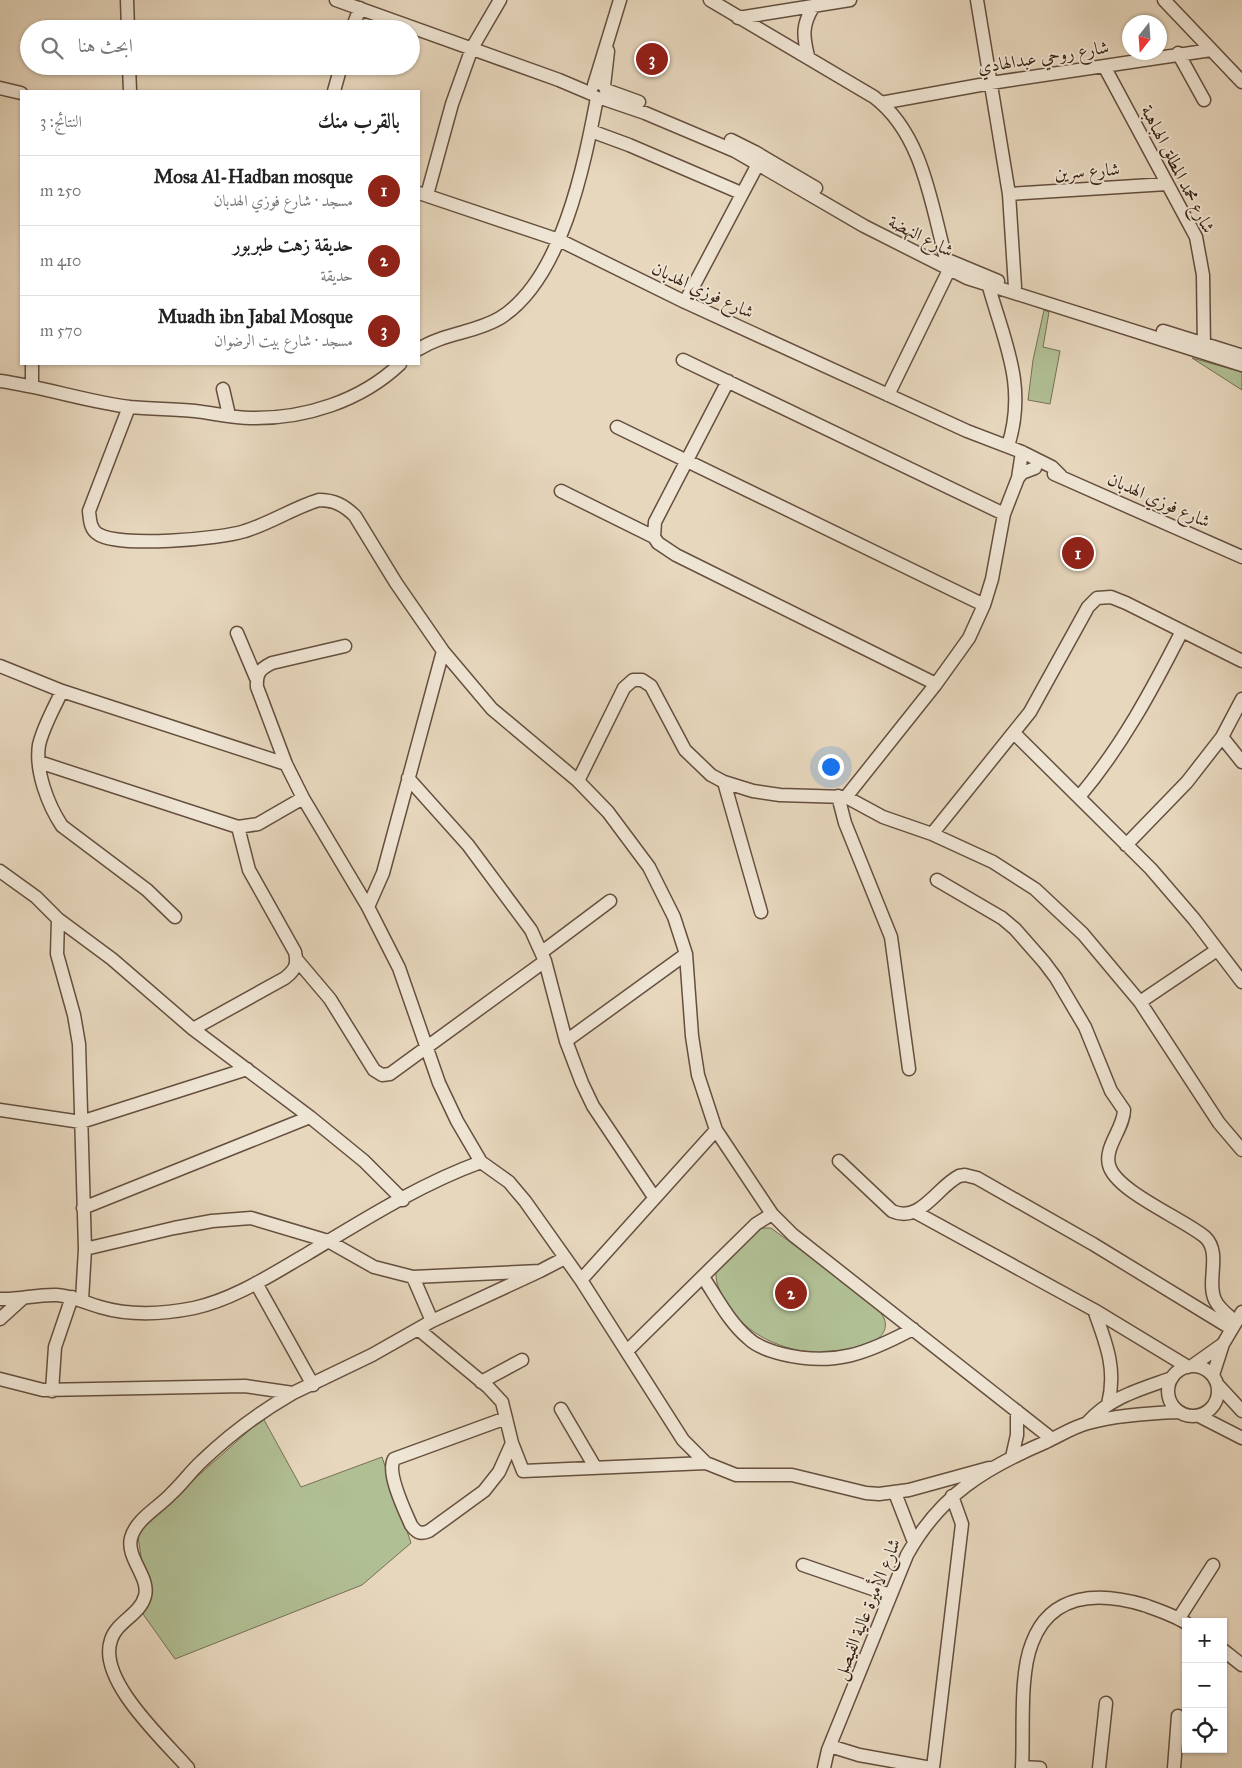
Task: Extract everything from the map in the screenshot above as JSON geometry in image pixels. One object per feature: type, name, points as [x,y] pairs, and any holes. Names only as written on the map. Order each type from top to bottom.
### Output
[{"type":"street","points":[[127,0],[128,20]]},
{"type":"street","points":[[336,0],[394,20]]},
{"type":"street","points":[[423,194],[472,48],[500,0]]},
{"type":"street","points":[[710,0],[738,18],[808,56],[881,102],[895,115],[912,142],[947,265],[888,395]]},
{"type":"street","points":[[738,18],[850,0]]},
{"type":"street","points":[[977,0],[1009,194],[1016,287]]},
{"type":"street","points":[[1164,0],[1242,82]]},
{"type":"street","points":[[420,348],[440,337],[484,326],[500,318],[516,306],[537,280],[559,240],[591,131],[601,59],[607,46],[618,1]]},
{"type":"street","points":[[808,56],[803,33],[806,19],[813,6]]},
{"type":"street","points":[[355,20],[360,8]]},
{"type":"street","points":[[420,29],[559,80],[598,91]]},
{"type":"street","name":"شارع روحي عبدالهادي","points":[[881,102],[1178,53],[1210,50]]},
{"type":"street","points":[[1178,53],[1204,100]]},
{"type":"street","name":"شارع محمد المطلق الهباهبة","points":[[1104,66],[1188,222],[1199,249],[1203,275],[1204,348]]},
{"type":"street","points":[[129,75],[130,90]]},
{"type":"street","points":[[334,90],[338,75]]},
{"type":"street","points":[[0,88],[20,94]]},
{"type":"street","name":"شارع النهضة","points":[[598,91],[720,144],[864,226],[989,287],[1204,348],[1242,356]]},
{"type":"street","name":"شارع النهضة","points":[[598,91],[708,130],[755,152],[947,265],[1204,348],[1242,365]]},
{"type":"street","points":[[591,131],[638,148],[741,193]]},
{"type":"street","points":[[685,302],[758,164]]},
{"type":"street","name":"شارع سرين","points":[[1009,194],[1167,184]]},
{"type":"street","name":"شارع فوزي الهدبان","points":[[423,194],[559,240],[685,302],[967,431],[976,439],[1052,467],[1061,476]]},
{"type":"street","points":[[989,287],[1016,381],[1018,478]]},
{"type":"street","points":[[683,360],[1004,514]]},
{"type":"street","points":[[32,365],[32,385]]},
{"type":"street","points":[[0,381],[32,385],[130,407],[249,418],[284,417],[332,404],[363,392],[399,365]]},
{"type":"street","points":[[654,537],[655,522],[728,381]]},
{"type":"street","points":[[224,389],[229,415]]},
{"type":"street","points":[[130,407],[89,511],[90,525],[98,534],[109,540],[130,542],[193,538],[243,532],[319,500],[339,504],[355,516],[396,583],[443,651],[492,709],[578,781],[608,812],[649,867],[674,917],[686,954],[692,1036],[698,1075],[716,1130],[772,1214],[793,1235],[1052,1439]]},
{"type":"street","points":[[618,427],[984,605]]},
{"type":"street","points":[[1010,496],[1009,487],[1016,453]]},
{"type":"street","name":"شارع فوزي الهدبان","points":[[1016,453],[1035,468],[1061,476],[1242,557]]},
{"type":"street","points":[[909,1068],[891,937],[845,823],[842,796],[936,684],[969,638],[984,605],[992,579],[1004,514],[1010,496],[1022,473],[1035,468]]},
{"type":"street","points":[[562,491],[654,537],[658,543],[676,555],[936,684]]},
{"type":"street","points":[[932,834],[1014,734],[1053,673],[1088,607],[1098,598],[1111,597],[1126,603],[1242,661]]},
{"type":"street","points":[[1080,797],[1105,766],[1125,735],[1150,694],[1182,631]]},
{"type":"street","points":[[236,633],[256,678],[266,713],[286,764],[303,798],[368,907],[399,968],[446,1099],[481,1162],[509,1182],[581,1280],[684,1440],[706,1463]]},
{"type":"street","points":[[256,678],[262,668],[272,663],[345,646]]},
{"type":"street","points":[[368,907],[383,873],[443,651]]},
{"type":"street","points":[[0,666],[62,692],[286,764]]},
{"type":"street","points":[[578,781],[624,688],[636,679],[642,680],[651,686],[685,750],[711,775],[724,782],[752,791],[780,795],[842,796],[883,817],[932,834],[993,862],[1035,889],[1083,934],[1140,1002],[1219,1123],[1242,1150]]},
{"type":"street","points":[[62,692],[40,745],[39,762],[54,814],[62,826],[146,890],[175,917]]},
{"type":"street","points":[[1126,845],[1187,782],[1222,737],[1242,698]]},
{"type":"street","points":[[1014,734],[1151,869],[1242,982]]},
{"type":"street","points":[[1222,737],[1242,762]]},
{"type":"street","points":[[39,762],[238,827],[258,824],[303,798]]},
{"type":"street","points":[[408,778],[468,845],[524,919],[544,956],[566,1041],[593,1106],[654,1197]]},
{"type":"street","points":[[724,782],[761,912]]},
{"type":"street","points":[[238,827],[249,870],[295,952],[297,960],[330,999],[374,1070],[382,1075],[390,1074],[429,1048],[610,901]]},
{"type":"street","points":[[0,871],[36,897],[58,919],[112,959],[193,1029],[310,1117],[364,1161],[403,1200]]},
{"type":"street","points":[[937,880],[1002,918],[1026,941],[1056,978],[1085,1027],[1111,1091],[1124,1110],[1121,1125],[1108,1157],[1111,1171],[1120,1181],[1158,1209],[1196,1231],[1210,1243],[1213,1294],[1218,1304],[1236,1321]]},
{"type":"street","points":[[52,1391],[55,1347],[77,1299],[85,1248],[79,1044],[74,1015],[57,954],[58,919]]},
{"type":"street","points":[[1140,1002],[1217,950]]},
{"type":"street","points":[[566,1041],[686,954]]},
{"type":"street","points":[[193,1029],[285,978],[294,971],[297,960]]},
{"type":"street","points":[[0,1110],[81,1122],[247,1069]]},
{"type":"street","points":[[83,1208],[310,1117]]},
{"type":"street","points":[[581,1280],[716,1130]]},
{"type":"street","points":[[839,1161],[892,1211],[899,1214],[915,1212],[952,1179],[965,1175],[976,1178],[1236,1321]]},
{"type":"street","points":[[0,1298],[22,1299],[57,1295],[102,1307],[146,1313],[196,1308],[232,1295],[256,1283],[403,1200],[457,1171],[481,1162]]},
{"type":"street","points":[[915,1212],[1094,1310],[1190,1366],[1203,1368],[1242,1411]]},
{"type":"street","points":[[627,1351],[756,1224],[772,1214]]},
{"type":"street","points":[[85,1248],[183,1226],[251,1218],[328,1241],[374,1267],[413,1277],[540,1271]]},
{"type":"street","points":[[188,1768],[132,1704],[116,1678],[109,1660],[109,1646],[114,1631],[136,1612],[145,1595],[144,1583],[130,1549],[130,1541],[138,1524],[171,1495],[214,1450],[267,1408],[432,1321],[565,1258]]},
{"type":"street","points":[[413,1277],[432,1321]]},
{"type":"street","points":[[703,1277],[736,1325],[749,1339],[760,1346],[796,1358],[832,1359],[852,1356],[884,1344],[913,1329]]},
{"type":"street","points":[[256,1283],[312,1385]]},
{"type":"street","points":[[0,1319],[22,1299]]},
{"type":"street","points":[[1094,1310],[1112,1364],[1113,1377],[1108,1404]]},
{"type":"street","points":[[1199,1416],[1211,1410],[1215,1404],[1215,1380],[1222,1344],[1236,1321]]},
{"type":"street","points":[[418,1329],[502,1402],[512,1443],[523,1471],[706,1463],[736,1475],[792,1475],[866,1493],[895,1493],[989,1468]]},
{"type":"street","points":[[1222,1344],[1190,1366],[1179,1371],[1172,1378],[1168,1393],[1172,1404],[1179,1412],[1185,1415],[1199,1416],[1242,1438]]},
{"type":"street","points":[[481,1382],[522,1360]]},
{"type":"street","name":"شارع الأميرة عالية الفيصل","points":[[1087,1423],[1108,1404],[1128,1393],[1172,1378]]},
{"type":"street","points":[[0,1379],[52,1391],[245,1386],[293,1393]]},
{"type":"street","points":[[561,1409],[595,1467]]},
{"type":"street","points":[[1012,1456],[1017,1435],[1016,1411]]},
{"type":"street","name":"شارع الأميرة عالية الفيصل","points":[[824,1768],[829,1748],[890,1595],[914,1542],[935,1513],[952,1496],[989,1468],[1087,1423],[1144,1413],[1179,1412]]},
{"type":"street","points":[[506,1418],[394,1459],[391,1468],[395,1483],[411,1525],[415,1530],[420,1533],[429,1531],[484,1491],[499,1472],[512,1443]]},
{"type":"street","points":[[895,1493],[914,1542]]},
{"type":"street","points":[[829,1748],[932,1768],[962,1524],[952,1496]]},
{"type":"street","points":[[803,1565],[890,1595]]},
{"type":"street","points":[[1184,1618],[1213,1565]]},
{"type":"street","points":[[1040,1768],[1022,1768],[1027,1660],[1036,1634],[1049,1617],[1074,1601],[1087,1597],[1102,1596],[1123,1599],[1182,1621]]},
{"type":"street","points":[[1227,1653],[1242,1664]]},
{"type":"street","points":[[1099,1768],[1106,1703]]},
{"type":"street","points":[[1174,1768],[1178,1716]]},
{"type":"street","name":"شارع الأميرة عالية الفيصل","points":[[815,1768],[829,1748]]},
{"type":"green space","points":[[1044,310],[1049,312],[1043,347],[1060,351],[1050,404],[1028,400],[1033,360]]},
{"type":"green space","points":[[1192,358],[1242,372],[1242,390]]},
{"type":"green space","points":[[761,1228],[771,1228],[872,1302],[884,1318],[885,1328],[881,1336],[863,1347],[851,1350],[828,1353],[813,1352],[793,1349],[774,1343],[755,1333],[744,1324],[726,1302],[717,1283],[716,1270]]},
{"type":"green space","points":[[263,1418],[301,1487],[382,1457],[411,1543],[362,1585],[175,1659],[143,1614],[151,1597],[151,1582],[142,1563],[137,1530]]},
{"type":"place","name":"Muadh ibn Jabal Mosque","points":[[652,59]]},
{"type":"place","name":"Mosa Al-Hadban mosque","points":[[1078,553]]},
{"type":"place","name":"حديقة زهت طبربور","points":[[791,1293]]}]
